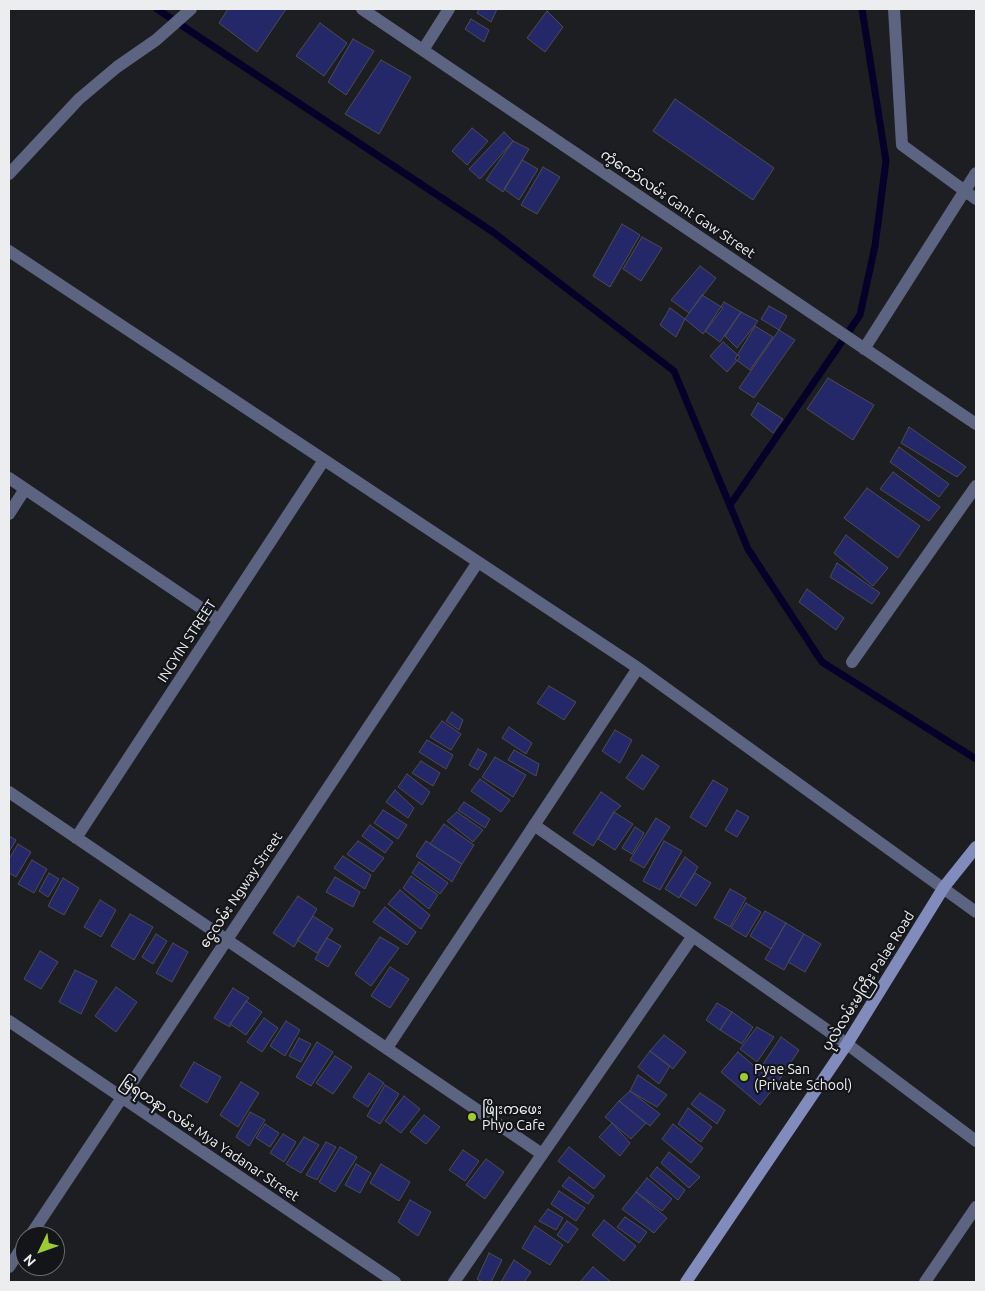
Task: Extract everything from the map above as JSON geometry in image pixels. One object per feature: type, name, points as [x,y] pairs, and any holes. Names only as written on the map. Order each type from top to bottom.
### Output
[{"type":"street","points":[[9,174],[79,99],[117,67],[156,40],[190,9]]},
{"type":"street","name":"ကံ့ကော်လမ်း Gant Gaw Street","points":[[362,9],[976,424]]},
{"type":"street","points":[[423,50],[449,9]]},
{"type":"street","points":[[894,9],[902,145],[976,199]]},
{"type":"street","points":[[864,349],[976,173]]},
{"type":"street","points":[[9,251],[638,668],[944,887],[976,912]]},
{"type":"street","name":"INGYIN STREET","points":[[76,838],[324,460]]},
{"type":"street","points":[[9,478],[219,620]]},
{"type":"street","points":[[852,662],[976,486]]},
{"type":"street","points":[[9,514],[25,489]]},
{"type":"street","name":"ငွေလမ်း Ngway Street","points":[[37,1226],[478,562]]},
{"type":"street","points":[[387,1048],[638,668]]},
{"type":"street","points":[[9,792],[542,1154]]},
{"type":"street","points":[[534,825],[847,1044],[976,1141]]},
{"type":"street","name":"ပုလဲလမ်းမကြီး Palae Road","points":[[686,1282],[847,1044],[944,887],[976,846]]},
{"type":"street","points":[[454,1282],[693,936]]},
{"type":"street","name":"မြရတနာ လမ်း Mya Yadanar Street","points":[[9,1021],[395,1282]]},
{"type":"street","points":[[925,1282],[976,1207]]},
{"type":"street","points":[[9,1267],[13,1251]]},
{"type":"building","points":[[228,9],[286,9],[257,52],[219,23]]},
{"type":"building","points":[[479,9],[497,9],[491,22],[477,13]]},
{"type":"building","points":[[547,11],[563,27],[545,52],[527,38]]},
{"type":"building","points":[[471,19],[489,30],[484,42],[465,29]]},
{"type":"building","points":[[320,23],[347,43],[324,76],[296,56]]},
{"type":"building","points":[[353,39],[374,51],[346,95],[328,82]]},
{"type":"building","points":[[381,60],[411,77],[379,134],[345,114]]},
{"type":"building","points":[[675,99],[774,168],[753,200],[653,131]]},
{"type":"building","points":[[472,128],[488,141],[467,165],[452,151]]},
{"type":"building","points":[[504,132],[513,141],[480,179],[469,169]]},
{"type":"building","points":[[513,141],[529,149],[503,192],[486,180]]},
{"type":"building","points":[[522,160],[538,169],[519,200],[504,189]]},
{"type":"building","points":[[543,167],[560,177],[537,214],[521,205]]},
{"type":"building","points":[[622,224],[640,235],[610,287],[593,276]]},
{"type":"building","points":[[642,237],[662,248],[641,281],[623,269]]},
{"type":"building","points":[[700,266],[716,278],[689,313],[671,300]]},
{"type":"building","points":[[702,295],[723,308],[703,334],[685,319]]},
{"type":"building","points":[[724,302],[741,312],[720,342],[705,331]]},
{"type":"building","points":[[769,306],[787,316],[779,330],[761,319]]},
{"type":"building","points":[[670,308],[685,319],[676,337],[660,325]]},
{"type":"building","points":[[741,312],[758,321],[737,348],[725,336]]},
{"type":"building","points":[[755,326],[773,337],[750,370],[735,359]]},
{"type":"building","points":[[779,330],[795,340],[754,398],[739,388]]},
{"type":"building","points":[[723,342],[740,357],[727,372],[710,356]]},
{"type":"building","points":[[828,378],[874,405],[853,440],[807,409]]},
{"type":"building","points":[[758,403],[783,419],[773,433],[751,415]]},
{"type":"building","points":[[909,427],[966,467],[957,477],[901,443]]},
{"type":"building","points":[[899,447],[949,484],[939,497],[890,462]]},
{"type":"building","points":[[893,472],[940,507],[929,521],[880,489]]},
{"type":"building","points":[[867,488],[920,526],[898,558],[844,518]]},
{"type":"building","points":[[846,535],[888,568],[873,586],[834,553]]},
{"type":"building","points":[[837,563],[880,593],[872,604],[830,577]]},
{"type":"building","points":[[807,589],[844,618],[836,630],[799,602]]},
{"type":"building","points":[[549,686],[576,702],[564,720],[537,703]]},
{"type":"building","points":[[452,712],[463,720],[459,730],[446,721]]},
{"type":"building","points":[[442,721],[461,734],[451,750],[430,737]]},
{"type":"building","points":[[509,727],[532,743],[526,754],[502,738]]},
{"type":"building","points":[[615,730],[632,740],[620,763],[602,751]]},
{"type":"building","points":[[427,740],[453,755],[446,769],[419,752]]},
{"type":"building","points":[[478,749],[487,754],[478,770],[469,765]]},
{"type":"building","points":[[514,750],[539,764],[536,776],[508,760]]},
{"type":"building","points":[[642,755],[659,766],[643,790],[626,778]]},
{"type":"building","points":[[495,757],[526,775],[513,797],[482,777]]},
{"type":"building","points":[[421,761],[440,773],[433,786],[412,773]]},
{"type":"building","points":[[407,774],[430,792],[422,805],[398,787]]},
{"type":"building","points":[[480,779],[510,800],[501,812],[471,791]]},
{"type":"building","points":[[713,780],[728,789],[706,827],[690,817]]},
{"type":"building","points":[[395,790],[414,808],[408,818],[386,802]]},
{"type":"building","points":[[601,792],[621,806],[614,812],[593,846],[573,833]]},
{"type":"building","points":[[464,802],[490,819],[485,828],[458,810]]},
{"type":"building","points":[[383,810],[407,825],[398,839],[374,823]]},
{"type":"building","points":[[737,810],[749,817],[737,837],[725,830]]},
{"type":"building","points":[[457,812],[483,830],[473,842],[447,821]]},
{"type":"building","points":[[614,812],[633,824],[615,850],[598,839]]},
{"type":"building","points":[[656,818],[670,827],[644,868],[630,860]]},
{"type":"building","points":[[444,824],[474,845],[462,864],[430,844]]},
{"type":"building","points":[[370,825],[393,842],[385,853],[362,836]]},
{"type":"building","points":[[635,827],[644,833],[632,854],[622,848]]},
{"type":"building","points":[[9,836],[16,840],[9,852]]},
{"type":"building","points":[[358,841],[384,858],[373,872],[347,854]]},
{"type":"building","points":[[426,841],[462,864],[452,882],[416,856]]},
{"type":"building","points":[[664,841],[682,851],[660,890],[643,881]]},
{"type":"building","points":[[18,844],[31,852],[16,877],[9,873],[9,859]]},
{"type":"building","points":[[343,856],[371,875],[365,889],[334,868]]},
{"type":"building","points":[[685,857],[698,867],[679,898],[665,889]]},
{"type":"building","points":[[32,860],[47,869],[34,893],[18,884]]},
{"type":"building","points":[[419,862],[448,883],[440,894],[412,873]]},
{"type":"building","points":[[49,873],[59,879],[48,897],[39,891]]},
{"type":"building","points":[[695,873],[711,883],[696,906],[680,896]]},
{"type":"building","points":[[411,876],[438,895],[429,909],[403,888]]},
{"type":"building","points":[[335,877],[360,892],[353,907],[326,892]]},
{"type":"building","points":[[63,878],[79,888],[64,915],[48,906]]},
{"type":"building","points":[[730,889],[746,898],[730,927],[714,918]]},
{"type":"building","points":[[400,890],[430,915],[421,929],[388,904]]},
{"type":"building","points":[[298,896],[317,909],[294,947],[273,933]]},
{"type":"building","points":[[100,900],[116,910],[101,937],[84,927]]},
{"type":"building","points":[[746,903],[761,912],[746,937],[731,928]]},
{"type":"building","points":[[385,907],[416,932],[407,945],[373,922]]},
{"type":"building","points":[[765,911],[786,923],[771,949],[750,936]]},
{"type":"building","points":[[130,914],[153,927],[134,960],[111,946]]},
{"type":"building","points":[[313,916],[333,929],[317,953],[297,940]]},
{"type":"building","points":[[786,923],[804,934],[784,970],[765,959]]},
{"type":"building","points":[[156,934],[167,941],[153,964],[142,957]]},
{"type":"building","points":[[804,934],[821,944],[805,972],[788,962]]},
{"type":"building","points":[[380,937],[399,948],[371,986],[355,974]]},
{"type":"building","points":[[327,938],[341,946],[328,967],[315,959]]},
{"type":"building","points":[[173,943],[188,952],[172,982],[156,973]]},
{"type":"building","points":[[40,951],[58,962],[41,989],[24,979]]},
{"type":"building","points":[[390,967],[409,979],[390,1008],[371,996]]},
{"type":"building","points":[[75,970],[97,981],[81,1014],[59,1002]]},
{"type":"building","points":[[116,987],[137,1002],[116,1032],[95,1016]]},
{"type":"building","points":[[233,988],[249,998],[230,1024],[230,1027],[214,1018]]},
{"type":"building","points":[[246,1001],[262,1012],[246,1035],[230,1024]]},
{"type":"building","points":[[717,1003],[732,1012],[720,1030],[706,1020]]},
{"type":"building","points":[[732,1012],[753,1027],[742,1044],[720,1030]]},
{"type":"building","points":[[264,1018],[278,1028],[262,1052],[247,1042]]},
{"type":"building","points":[[286,1021],[300,1030],[285,1056],[270,1046]]},
{"type":"building","points":[[757,1027],[774,1037],[757,1062],[740,1049]]},
{"type":"building","points":[[664,1035],[686,1052],[673,1069],[650,1051]]},
{"type":"building","points":[[781,1037],[799,1050],[776,1085],[759,1070]]},
{"type":"building","points":[[299,1038],[311,1044],[301,1062],[289,1056]]},
{"type":"building","points":[[317,1042],[333,1052],[311,1086],[296,1077]]},
{"type":"building","points":[[650,1051],[670,1066],[659,1084],[638,1067]]},
{"type":"building","points":[[738,1052],[776,1085],[760,1105],[721,1072]]},
{"type":"building","points":[[335,1056],[352,1067],[333,1094],[316,1083]]},
{"type":"building","points":[[194,1062],[221,1077],[207,1103],[180,1086]]},
{"type":"building","points":[[369,1073],[384,1083],[368,1107],[353,1097]]},
{"type":"building","points":[[638,1075],[667,1095],[657,1107],[630,1091]]},
{"type":"building","points":[[241,1082],[259,1093],[238,1127],[220,1115]]},
{"type":"building","points":[[385,1085],[399,1094],[380,1124],[367,1116]]},
{"type":"building","points":[[630,1091],[660,1114],[650,1126],[619,1101]]},
{"type":"building","points":[[700,1093],[725,1110],[717,1124],[691,1104]]},
{"type":"building","points":[[404,1096],[420,1109],[401,1133],[385,1121]]},
{"type":"building","points":[[619,1101],[646,1123],[631,1139],[605,1117]]},
{"type":"building","points":[[688,1108],[712,1127],[701,1142],[678,1124]]},
{"type":"building","points":[[250,1112],[265,1120],[249,1146],[236,1137]]},
{"type":"building","points":[[424,1115],[440,1127],[426,1144],[410,1132]]},
{"type":"building","points":[[612,1123],[630,1143],[620,1156],[599,1137]]},
{"type":"building","points":[[265,1124],[279,1133],[270,1147],[256,1138]]},
{"type":"building","points":[[673,1124],[703,1148],[691,1163],[662,1139]]},
{"type":"building","points":[[283,1134],[296,1142],[284,1162],[270,1153]]},
{"type":"building","points":[[304,1137],[319,1145],[301,1173],[286,1164]]},
{"type":"building","points":[[326,1142],[336,1147],[317,1180],[306,1175]]},
{"type":"building","points":[[340,1147],[357,1157],[335,1192],[319,1182]]},
{"type":"building","points":[[569,1147],[605,1176],[594,1189],[558,1161]]},
{"type":"building","points":[[463,1150],[479,1161],[465,1181],[449,1170]]},
{"type":"building","points":[[669,1152],[700,1177],[689,1188],[661,1163]]},
{"type":"building","points":[[486,1159],[504,1172],[485,1199],[466,1185]]},
{"type":"building","points":[[356,1164],[371,1173],[360,1193],[345,1185]]},
{"type":"building","points":[[381,1164],[410,1182],[399,1201],[370,1183]]},
{"type":"building","points":[[657,1167],[685,1190],[678,1200],[650,1176]]},
{"type":"building","points":[[569,1177],[594,1196],[588,1204],[562,1186]]},
{"type":"building","points":[[647,1178],[672,1199],[662,1211],[636,1192]]},
{"type":"building","points":[[559,1191],[585,1208],[576,1221],[551,1204]]},
{"type":"building","points":[[636,1192],[667,1218],[654,1233],[622,1209]]},
{"type":"building","points":[[410,1200],[431,1212],[418,1236],[398,1222]]},
{"type":"building","points":[[548,1209],[563,1218],[556,1230],[539,1221]]},
{"type":"building","points":[[625,1217],[647,1232],[639,1243],[617,1227]]},
{"type":"building","points":[[604,1220],[636,1246],[624,1261],[592,1235]]},
{"type":"building","points":[[567,1221],[578,1229],[568,1243],[557,1235]]},
{"type":"building","points":[[535,1226],[563,1245],[550,1265],[522,1248]]},
{"type":"building","points":[[489,1253],[502,1260],[491,1282],[483,1282],[477,1279]]},
{"type":"building","points":[[514,1260],[531,1272],[524,1282],[501,1282]]},
{"type":"building","points":[[593,1267],[611,1282],[580,1282]]},
{"type":"waterway","points":[[157,9],[493,232],[674,371],[748,549],[822,662],[976,759]]},
{"type":"waterway","points":[[730,505],[860,315],[875,246],[886,161],[862,9]]},
{"type":"place","name":"Pyae San (Private School)","points":[[744,1077]]},
{"type":"place","name":"ဖြိုးကဖေး Phyo Cafe","points":[[472,1117]]}]
